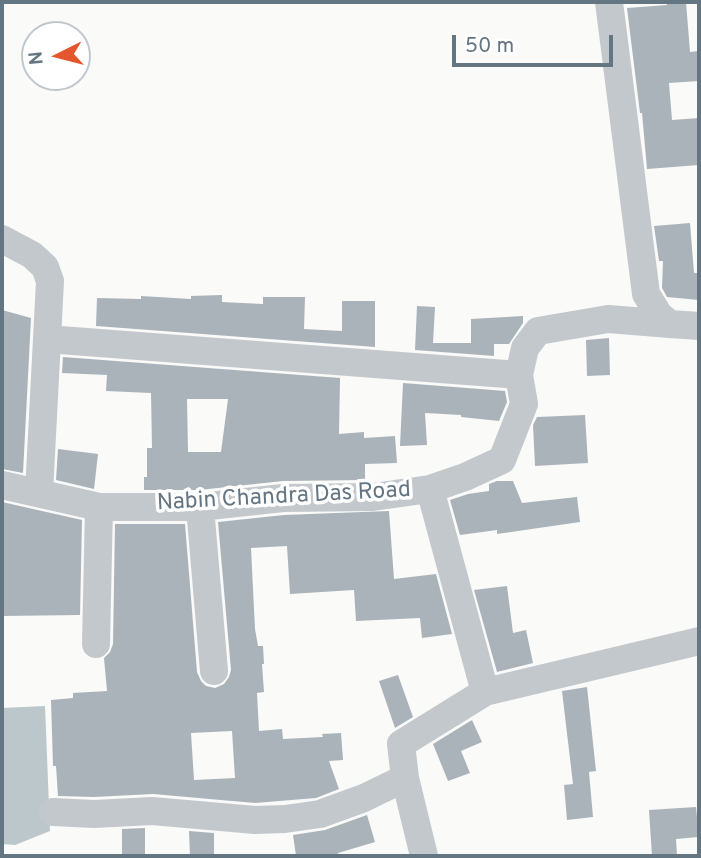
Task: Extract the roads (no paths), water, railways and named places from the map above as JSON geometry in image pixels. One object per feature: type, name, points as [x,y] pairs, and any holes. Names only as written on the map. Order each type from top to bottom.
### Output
[{"type":"street","points":[[609,2],[646,294],[659,315],[670,324],[699,326]]},
{"type":"street","points":[[2,239],[23,249],[46,267],[50,281],[39,493]]},
{"type":"street","name":"Nabin Chandra Das Road","points":[[2,485],[99,507],[200,507],[283,498],[373,497],[430,489],[502,460],[524,404],[519,375],[525,348],[538,331],[608,319],[670,324]]},
{"type":"street","points":[[47,339],[519,375]]},
{"type":"street","points":[[430,489],[485,692]]},
{"type":"street","points":[[96,644],[99,507]]},
{"type":"street","points":[[200,507],[214,671]]},
{"type":"street","points":[[424,856],[405,778],[401,744],[485,692],[699,641]]},
{"type":"street","points":[[53,812],[94,814],[152,811],[255,820],[285,819],[320,814],[344,806],[405,778]]}]
